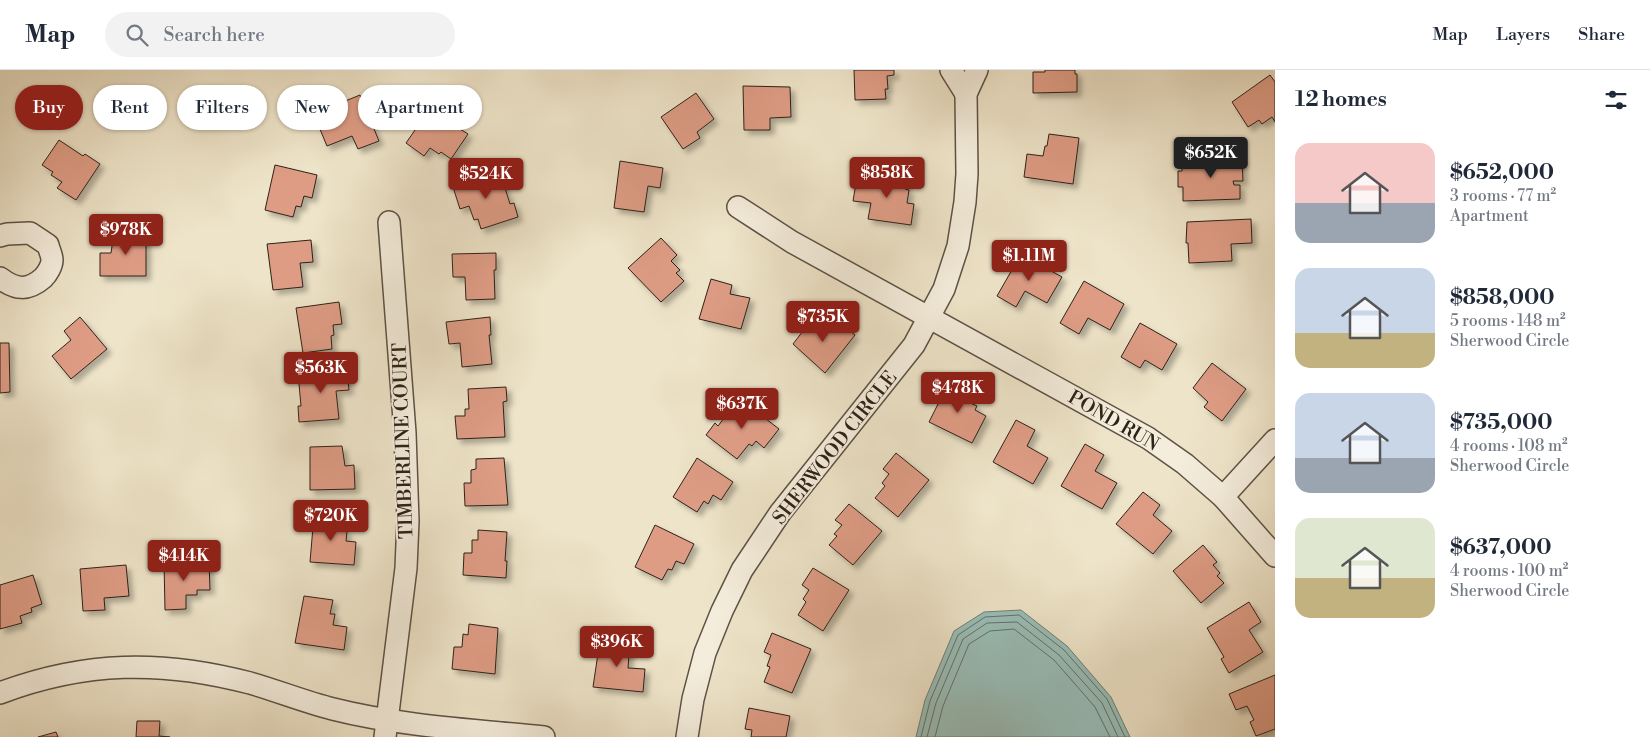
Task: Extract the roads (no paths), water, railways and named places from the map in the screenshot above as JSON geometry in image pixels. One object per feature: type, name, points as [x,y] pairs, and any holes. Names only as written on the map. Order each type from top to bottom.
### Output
[{"type":"street","points":[[951,70],[966,94]]},
{"type":"street","name":"SHERWOOD CIRCLE","points":[[686,737],[693,698],[705,653],[722,611],[742,570],[780,513],[914,345],[944,289],[958,246],[967,174],[966,94],[977,70]]},
{"type":"street","name":"POND RUN","points":[[738,207],[792,242],[1148,438],[1185,464],[1223,496],[1275,556]]},
{"type":"street","name":"TIMBERLINE COURT","points":[[386,729],[406,568],[408,522],[405,433],[389,222]]},
{"type":"street","points":[[0,236],[7,234],[30,234],[48,245],[52,262],[47,274],[34,286],[23,288],[11,285],[0,278]]},
{"type":"street","points":[[1223,496],[1275,440]]},
{"type":"street","points":[[0,693],[47,677],[83,670],[112,667],[161,667],[208,673],[251,684],[332,709],[386,729],[544,737]]},
{"type":"water","points":[[1021,610],[1067,646],[1111,697],[1130,737],[916,737],[925,700],[954,631],[984,612]]}]
